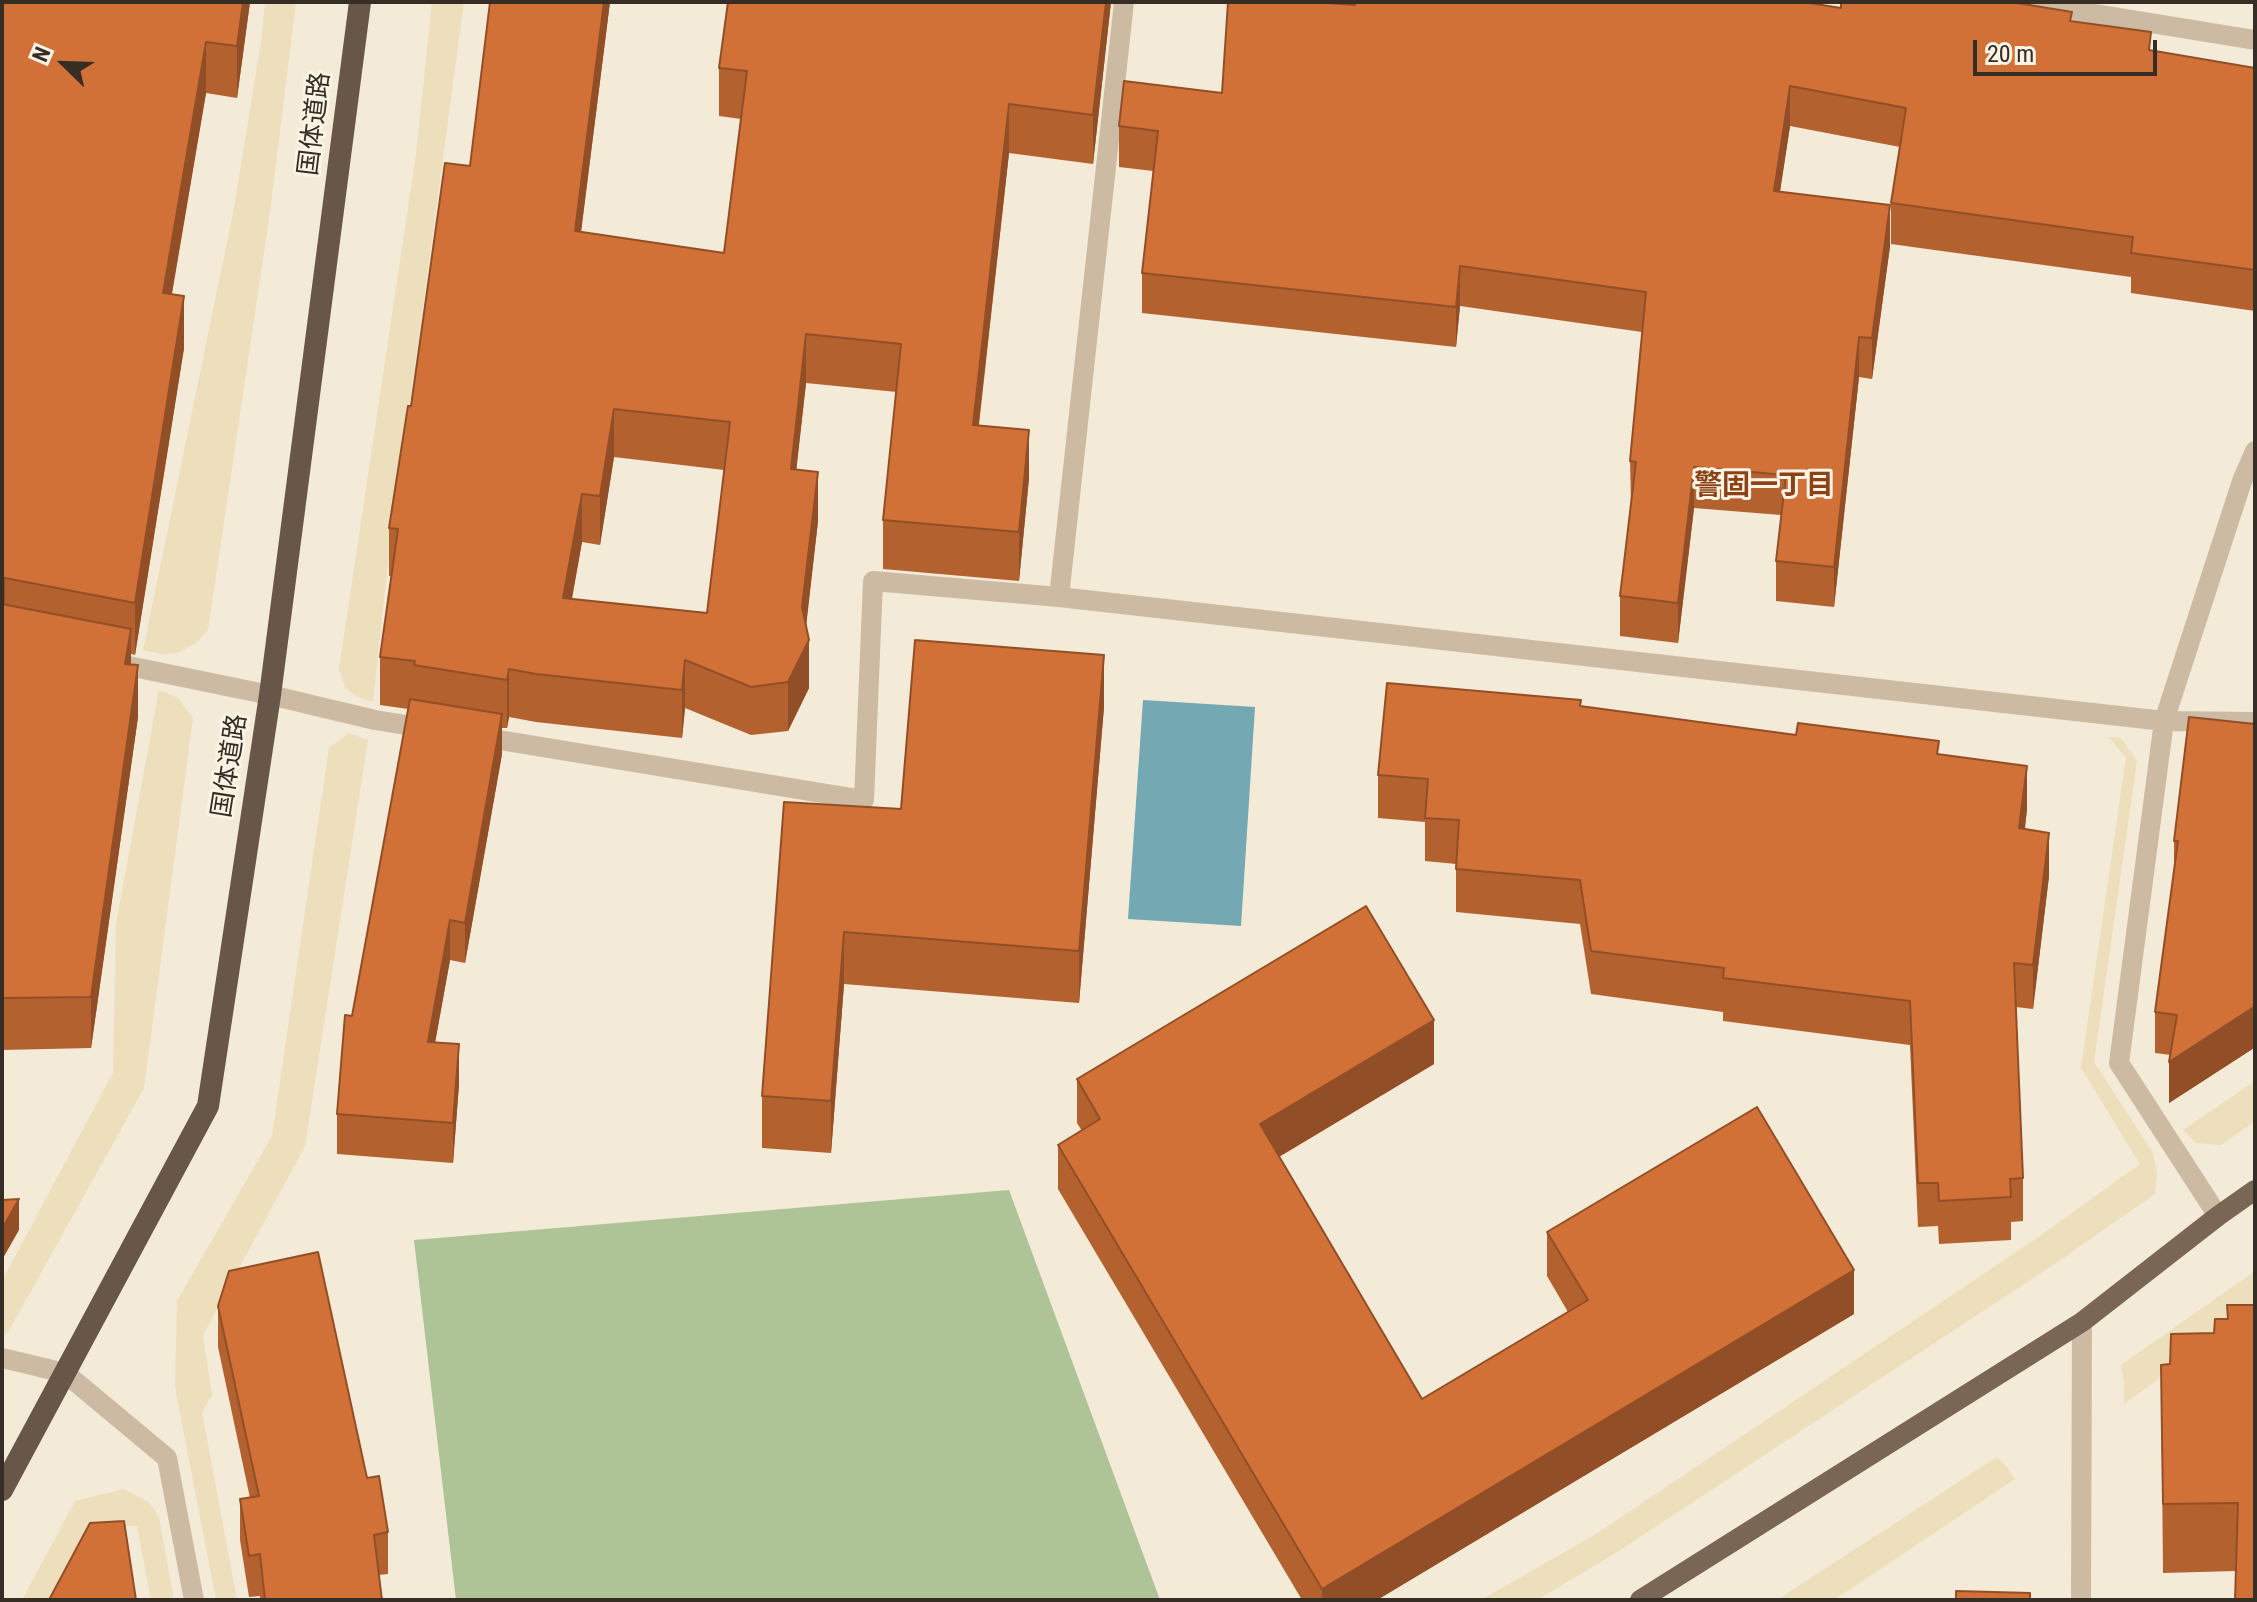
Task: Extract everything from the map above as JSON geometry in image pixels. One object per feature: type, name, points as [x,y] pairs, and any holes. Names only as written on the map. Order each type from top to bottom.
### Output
[{"type":"highway","name":"国体道路","points":[[2,1490],[208,1106],[270,695],[360,2]]},
{"type":"main road","points":[[1640,1600],[2082,1322],[2255,1190]]},
{"type":"street","points":[[1059,597],[1124,2]]},
{"type":"street","points":[[2021,2],[2255,40]]},
{"type":"street","points":[[2218,1216],[2119,1063],[2164,721],[2242,481],[2255,451]]},
{"type":"street","points":[[89,658],[375,720],[864,800],[873,581],[1059,597],[2164,721],[2255,722]]},
{"type":"street","points":[[2081,1600],[2082,1322]]},
{"type":"street","points":[[2,1358],[65,1373],[167,1458],[194,1600]]},
{"type":"green space","points":[[1009,1190],[1160,1600],[456,1600],[414,1240]]},
{"type":"shaded area","points":[[265,2],[296,2],[270,212],[208,630],[197,642],[178,653],[160,654],[143,650],[234,208]]},
{"type":"shaded area","points":[[432,2],[464,2],[393,516],[373,702],[356,696],[345,687],[339,669],[416,154]]},
{"type":"shaded area","points":[[159,690],[178,698],[193,718],[144,1088],[8,1332],[2,1335],[2,1281],[113,1073],[116,924]]},
{"type":"shaded area","points":[[349,733],[368,740],[305,1146],[203,1335],[212,1395],[202,1412],[237,1600],[216,1600],[175,1387],[177,1301],[272,1136],[329,748]]},
{"type":"shaded area","points":[[2108,737],[2121,738],[2137,761],[2094,1062],[2153,1153],[2157,1174],[2155,1194],[2056,1263],[1611,1556],[1537,1600],[1481,1600],[1596,1534],[2040,1236],[2140,1164],[2081,1068],[2126,757]]},
{"type":"shaded area","points":[[2255,1081],[2255,1121],[2221,1145],[2196,1143],[2183,1130]]},
{"type":"shaded area","points":[[2255,1271],[2255,1309],[2124,1404],[2121,1365]]},
{"type":"shaded area","points":[[1997,1457],[2015,1479],[1834,1600],[1777,1600]]},
{"type":"shaded area","points":[[124,1489],[150,1503],[159,1518],[174,1600],[151,1600],[137,1526],[100,1526],[60,1600],[22,1600],[75,1501]]},
{"type":"water","points":[[1143,700],[1255,707],[1241,926],[1128,919]]},
{"type":"building","points":[[2,2],[243,2],[237,46],[206,42],[163,293],[184,296],[135,603],[2,578]]},
{"type":"building","points":[[490,2],[604,2],[575,231],[724,253],[747,71],[719,68],[728,2],[1106,2],[1093,115],[1009,104],[973,425],[1029,430],[1019,532],[883,520],[901,344],[806,334],[791,469],[818,472],[802,607],[809,640],[788,682],[751,687],[685,660],[682,690],[509,669],[507,680],[380,657],[398,529],[389,528],[408,406],[411,406],[445,163],[470,166]],"holes":[[[614,409],[730,422],[707,613],[563,598],[582,494],[600,496]]]},
{"type":"building","points":[[1228,2],[1355,5],[1356,2],[1803,2],[1841,8],[1841,2],[2011,2],[2072,12],[2070,21],[2151,32],[2149,50],[2255,68],[2255,270],[2131,253],[2133,237],[1891,203],[1906,108],[1790,86],[1774,191],[1890,205],[1872,338],[1859,337],[1834,567],[1776,561],[1786,475],[1694,467],[1678,603],[1620,596],[1636,462],[1630,461],[1646,292],[1460,266],[1456,307],[1142,273],[1158,131],[1119,126],[1124,81],[1222,93]]},
{"type":"building","points":[[2,604],[131,629],[125,664],[138,665],[91,997],[2,998]]},
{"type":"building","points":[[915,640],[1104,655],[1079,951],[844,932],[831,1101],[762,1096],[784,802],[901,809]]},
{"type":"building","points":[[1387,683],[1581,700],[1580,706],[1796,735],[1798,723],[1939,741],[1937,754],[2027,766],[2019,828],[2049,833],[2033,965],[2014,963],[2023,1178],[2010,1179],[2011,1197],[1939,1201],[1938,1183],[1918,1183],[1910,1001],[1723,978],[1724,968],[1591,951],[1580,880],[1456,869],[1459,820],[1425,818],[1428,779],[1378,775]]},
{"type":"building","points":[[410,699],[502,714],[465,923],[450,920],[428,1042],[459,1044],[453,1123],[337,1114],[345,1015],[352,1016]]},
{"type":"building","points":[[2189,717],[2255,724],[2255,1001],[2254,1007],[2169,1062],[2177,1015],[2155,1012],[2178,841],[2174,841]]},
{"type":"building","points":[[1366,906],[1434,1020],[1260,1124],[1422,1399],[1588,1300],[1547,1232],[1757,1107],[1854,1270],[1322,1589],[1058,1145],[1100,1119],[1077,1079]]},
{"type":"building","points":[[19,1199],[2,1229],[2,1200]]},
{"type":"building","points":[[318,1252],[367,1478],[379,1476],[388,1532],[374,1535],[382,1600],[265,1600],[260,1554],[249,1556],[240,1499],[259,1496],[218,1306],[229,1271]]},
{"type":"building","points":[[2227,1305],[2255,1305],[2255,1600],[2235,1600],[2238,1503],[2163,1504],[2161,1365],[2170,1364],[2171,1334],[2214,1333],[2215,1319],[2228,1319]]},
{"type":"building","points":[[124,1521],[136,1600],[49,1600],[90,1523]]},
{"type":"building","points":[[1956,1591],[2030,1593],[2030,1600],[1956,1600]]},
{"type":"district","name":"警固一丁目","points":[[1764,487]]}]
